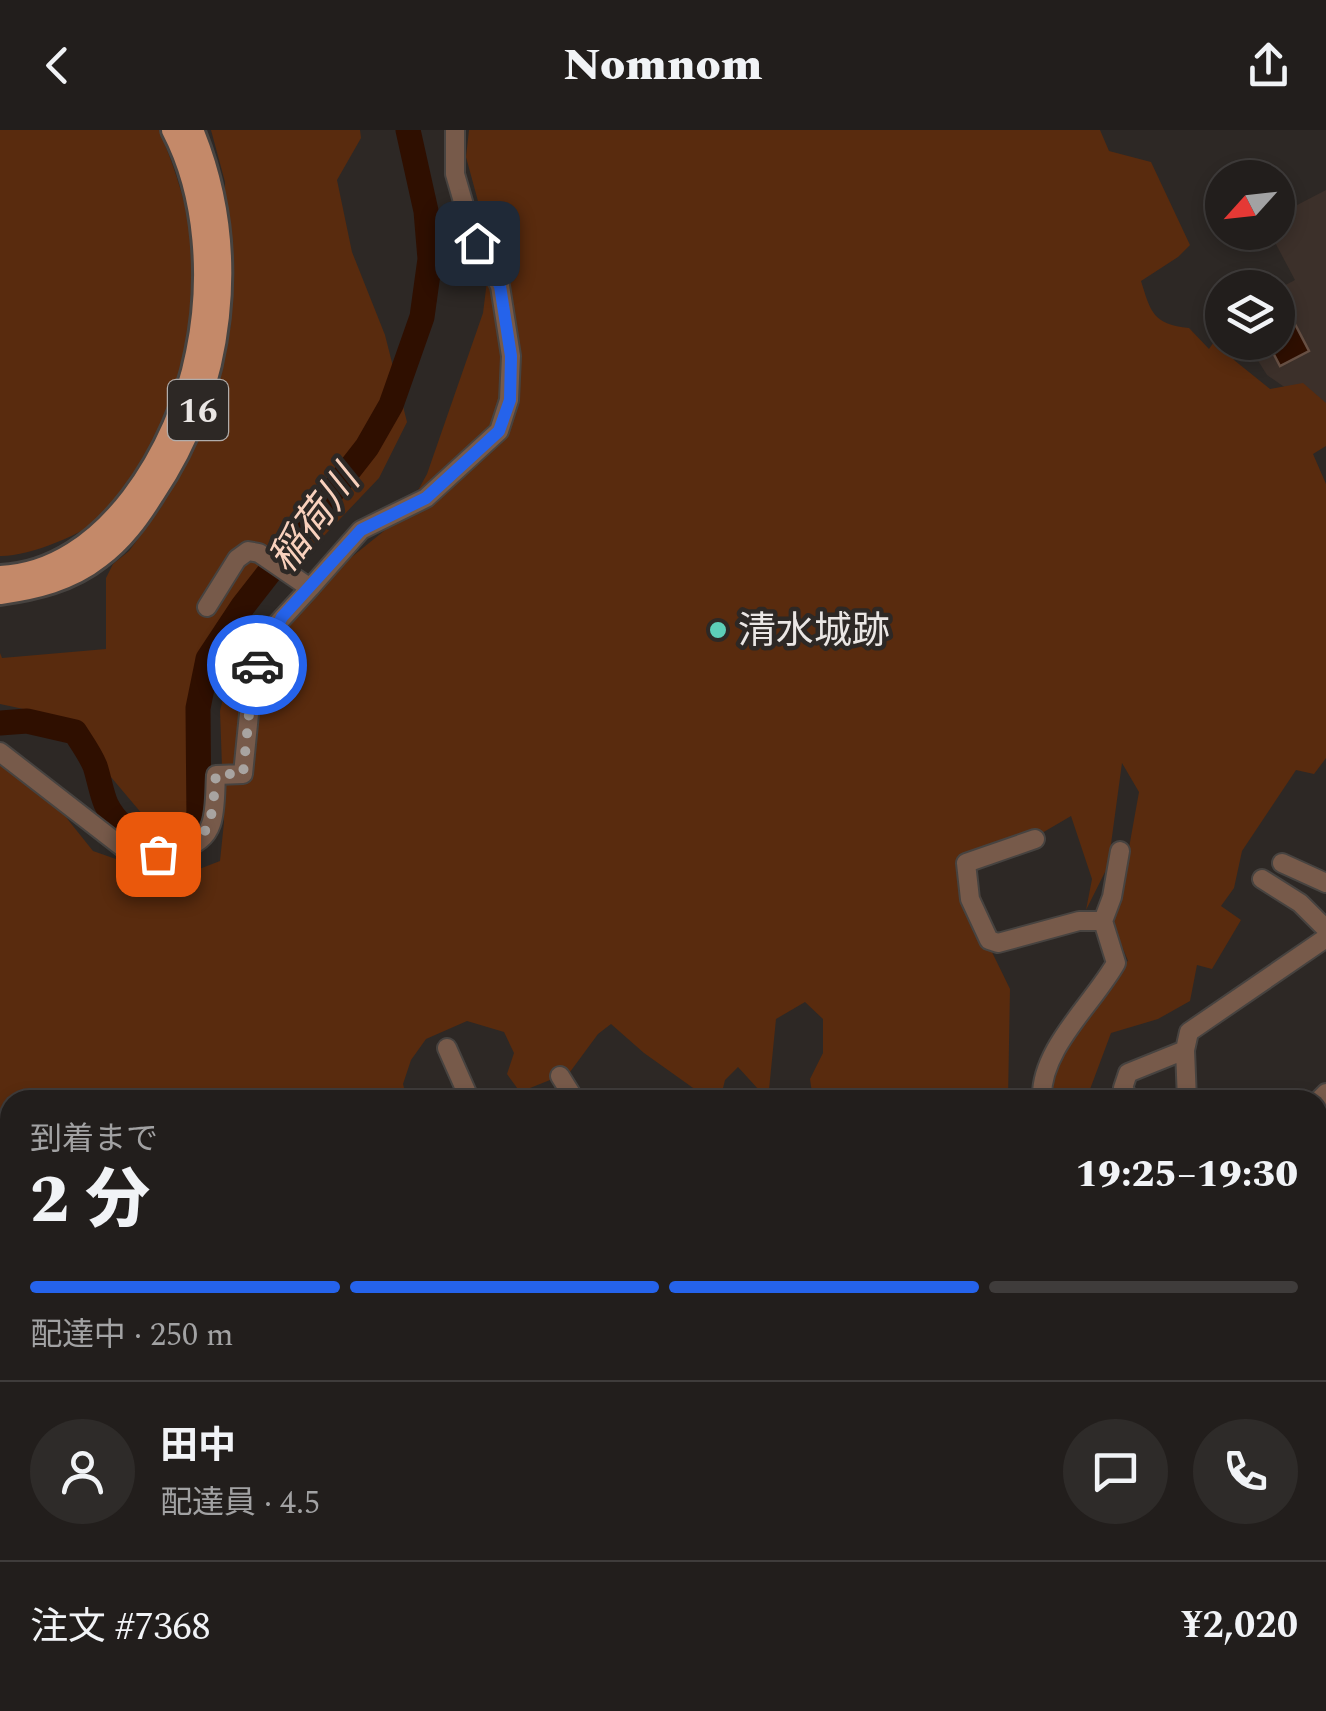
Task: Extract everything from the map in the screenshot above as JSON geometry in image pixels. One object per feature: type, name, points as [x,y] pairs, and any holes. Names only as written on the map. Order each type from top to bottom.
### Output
[{"type":"main road","name":"16","points":[[0,577],[27,573],[61,560],[88,545],[110,526],[152,469],[178,414],[197,354],[204,272],[194,184],[173,130]]},
{"type":"main road","name":"16","points":[[0,593],[60,579],[98,558],[119,540],[160,484],[197,412],[211,366],[221,282],[211,190],[192,130]]},
{"type":"street","points":[[0,752],[130,852],[158,854],[193,844],[211,825],[216,774],[243,774],[253,674],[277,624],[305,585],[361,530],[426,498],[499,431],[510,400],[511,356],[500,286],[477,243],[455,174],[455,130]]},
{"type":"street","points":[[207,607],[237,559],[248,552],[259,553],[305,585]]},
{"type":"street","points":[[1035,839],[966,863],[970,900],[989,940],[998,942],[1079,921],[1102,921]]},
{"type":"street","points":[[1041,1090],[1047,1066],[1116,963],[1102,921],[1112,897],[1120,851]]},
{"type":"street","points":[[1282,863],[1326,884]]},
{"type":"street","points":[[1262,880],[1300,903],[1326,930]]},
{"type":"street","points":[[1187,1090],[1185,1050],[1190,1032],[1326,938]]},
{"type":"street","points":[[446,1048],[465,1090]]},
{"type":"street","points":[[1124,1090],[1128,1073],[1185,1050]]},
{"type":"street","points":[[560,1076],[569,1090]]},
{"type":"shaded area","points":[[0,130],[159,130],[188,217],[195,261],[196,308],[187,362],[167,418],[122,494],[96,522],[71,536],[25,553],[0,556]]},
{"type":"shaded area","points":[[211,130],[360,130],[361,138],[337,180],[352,252],[385,335],[407,422],[379,478],[320,540],[254,576],[217,623],[195,687],[193,809],[173,820],[143,815],[89,751],[47,714],[0,704],[0,653],[2,658],[106,649],[106,578],[113,564],[129,551],[160,509],[199,437],[219,383],[231,324],[231,247],[224,207],[225,182]]},
{"type":"shaded area","points":[[469,130],[1100,130],[1109,151],[1151,162],[1190,245],[1141,281],[1155,315],[1189,328],[1205,345],[1205,360],[1234,360],[1270,389],[1303,383],[1326,403],[1326,446],[1313,454],[1326,484],[1326,758],[1314,774],[1296,770],[1242,851],[1234,888],[1221,906],[1241,920],[1212,969],[1197,965],[1190,1001],[1158,1019],[1111,1033],[1090,1090],[1053,1090],[1052,1074],[1102,971],[1128,961],[1110,917],[1120,898],[1139,792],[1122,763],[1108,866],[1086,910],[1092,879],[1071,816],[972,874],[992,925],[990,948],[1010,989],[1008,1090],[812,1090],[810,1079],[823,1053],[823,1019],[805,1002],[776,1019],[769,1090],[759,1090],[738,1067],[725,1080],[722,1090],[696,1090],[611,1024],[598,1034],[570,1072],[519,1090],[507,1074],[514,1053],[504,1032],[467,1021],[426,1039],[411,1060],[404,1090],[0,1090],[0,756],[29,771],[93,851],[173,879],[220,861],[224,822],[220,711],[234,652],[405,514],[427,474],[483,313],[491,249],[466,157]]},
{"type":"shaded area","points":[[1326,190],[1326,425],[1303,400],[1267,375],[1258,360],[1295,360],[1295,270],[1290,270],[1279,250],[1295,250],[1295,206]]},
{"type":"shaded area","points":[[1295,324],[1309,351],[1295,358]]},
{"type":"waterway","name":"稲荷川","points":[[0,723],[27,721],[75,732],[95,766],[106,804],[114,817],[135,833],[160,837],[199,821],[198,708],[208,659],[243,606],[367,447],[391,405],[422,317],[430,259],[426,211],[408,130]]},
{"type":"way so far","points":[[158,854],[193,844],[205,835],[211,825],[216,774],[243,774],[257,665]]},
{"type":"place","name":"清水城跡","points":[[718,630]]},
{"type":"route","points":[[257,665],[282,617],[361,530],[426,498],[499,431],[510,400],[511,356],[500,286],[477,243]]}]
